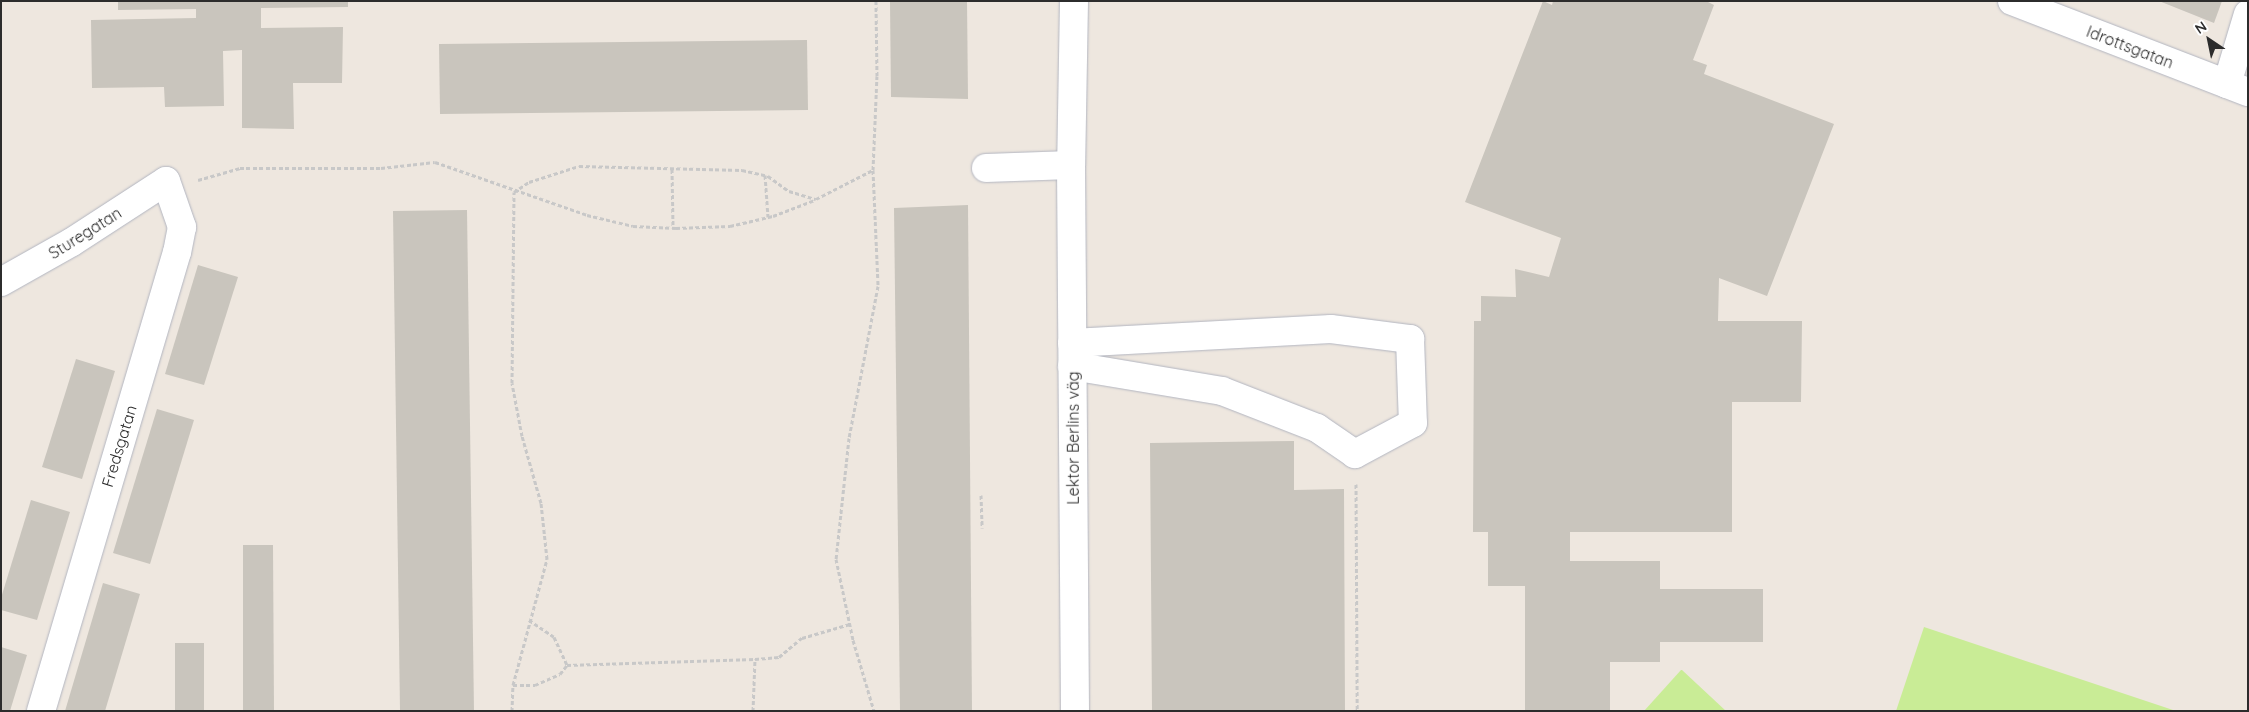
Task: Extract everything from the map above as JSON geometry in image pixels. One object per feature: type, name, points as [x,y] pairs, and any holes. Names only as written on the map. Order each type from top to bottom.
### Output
[{"type":"street","name":"Lektor Berlins väg","points":[[1074,1],[1071,165],[1074,711]]},
{"type":"street","name":"Idrottsgatan","points":[[2012,1],[2237,88]]},
{"type":"street","points":[[2237,88],[2248,14]]},
{"type":"street","points":[[986,168],[1071,165]]},
{"type":"street","name":"Sturegatan","points":[[1,282],[167,185]]},
{"type":"street","name":"Fredsgatan","points":[[41,711],[177,252],[182,227],[167,185]]},
{"type":"street","points":[[1331,329],[1410,339],[1413,423],[1355,454],[1317,428],[1222,391],[1072,354],[1331,329]]},
{"type":"path","points":[[874,711],[850,624],[836,559],[849,438],[878,286],[873,170],[877,76],[876,1]]},
{"type":"path","points":[[167,185],[240,168],[381,168],[435,162],[514,192],[633,226],[673,228],[730,226],[768,218],[816,199],[873,170]]},
{"type":"path","points":[[514,192],[529,182],[579,166],[672,170],[742,170],[765,175],[789,191],[816,199]]},
{"type":"path","points":[[672,170],[673,228]]},
{"type":"path","points":[[765,175],[768,218]]},
{"type":"path","points":[[512,711],[513,685],[547,559],[541,503],[522,436],[512,383],[514,192]]},
{"type":"path","points":[[1355,454],[1357,711]]},
{"type":"path","points":[[981,495],[982,528]]},
{"type":"path","points":[[529,620],[554,638],[567,665]]},
{"type":"path","points":[[567,665],[755,659],[779,656],[802,638],[850,624]]},
{"type":"path","points":[[754,711],[755,659]]},
{"type":"path","points":[[513,685],[535,685],[560,674],[567,665]]},
{"type":"green space","points":[[1924,627],[2176,711],[1896,711]]},
{"type":"green space","points":[[1682,670],[1726,711],[1644,711]]},
{"type":"building","points":[[118,1],[348,1],[348,7],[261,8],[261,28],[343,27],[342,83],[293,83],[294,129],[242,128],[242,50],[223,51],[224,106],[165,107],[164,87],[92,88],[91,20],[196,18],[196,9],[118,10]]},
{"type":"building","points":[[890,1],[967,1],[968,99],[891,97]]},
{"type":"building","points":[[1543,1],[1552,5],[1553,1],[1706,1],[1714,5],[1693,60],[1707,65],[1704,74],[1834,124],[1767,296],[1719,278],[1718,321],[1802,321],[1801,402],[1732,402],[1732,532],[1570,532],[1570,561],[1660,561],[1660,589],[1763,589],[1763,642],[1660,642],[1660,662],[1610,662],[1610,711],[1525,711],[1525,586],[1488,586],[1488,532],[1473,532],[1474,321],[1481,321],[1481,296],[1516,297],[1515,269],[1549,277],[1561,238],[1465,202]]},
{"type":"building","points":[[2159,1],[2222,1],[2214,23]]},
{"type":"building","points":[[807,40],[808,110],[440,114],[439,44]]},
{"type":"building","points":[[968,205],[972,711],[900,711],[894,208]]},
{"type":"building","points":[[467,210],[474,711],[400,711],[393,211]]},
{"type":"building","points":[[198,265],[238,277],[204,385],[165,374]]},
{"type":"building","points":[[76,359],[115,371],[82,479],[42,467]]},
{"type":"building","points":[[157,409],[194,420],[150,564],[113,553]]},
{"type":"building","points":[[1294,441],[1294,490],[1344,489],[1345,711],[1152,711],[1150,443]]},
{"type":"building","points":[[31,500],[70,512],[37,620],[1,610],[1,598]]},
{"type":"building","points":[[243,545],[273,545],[274,711],[243,711]]},
{"type":"building","points":[[103,583],[140,594],[105,711],[65,711]]},
{"type":"building","points":[[175,643],[204,643],[204,711],[175,711]]},
{"type":"building","points":[[1,647],[27,655],[10,711],[1,711]]}]
